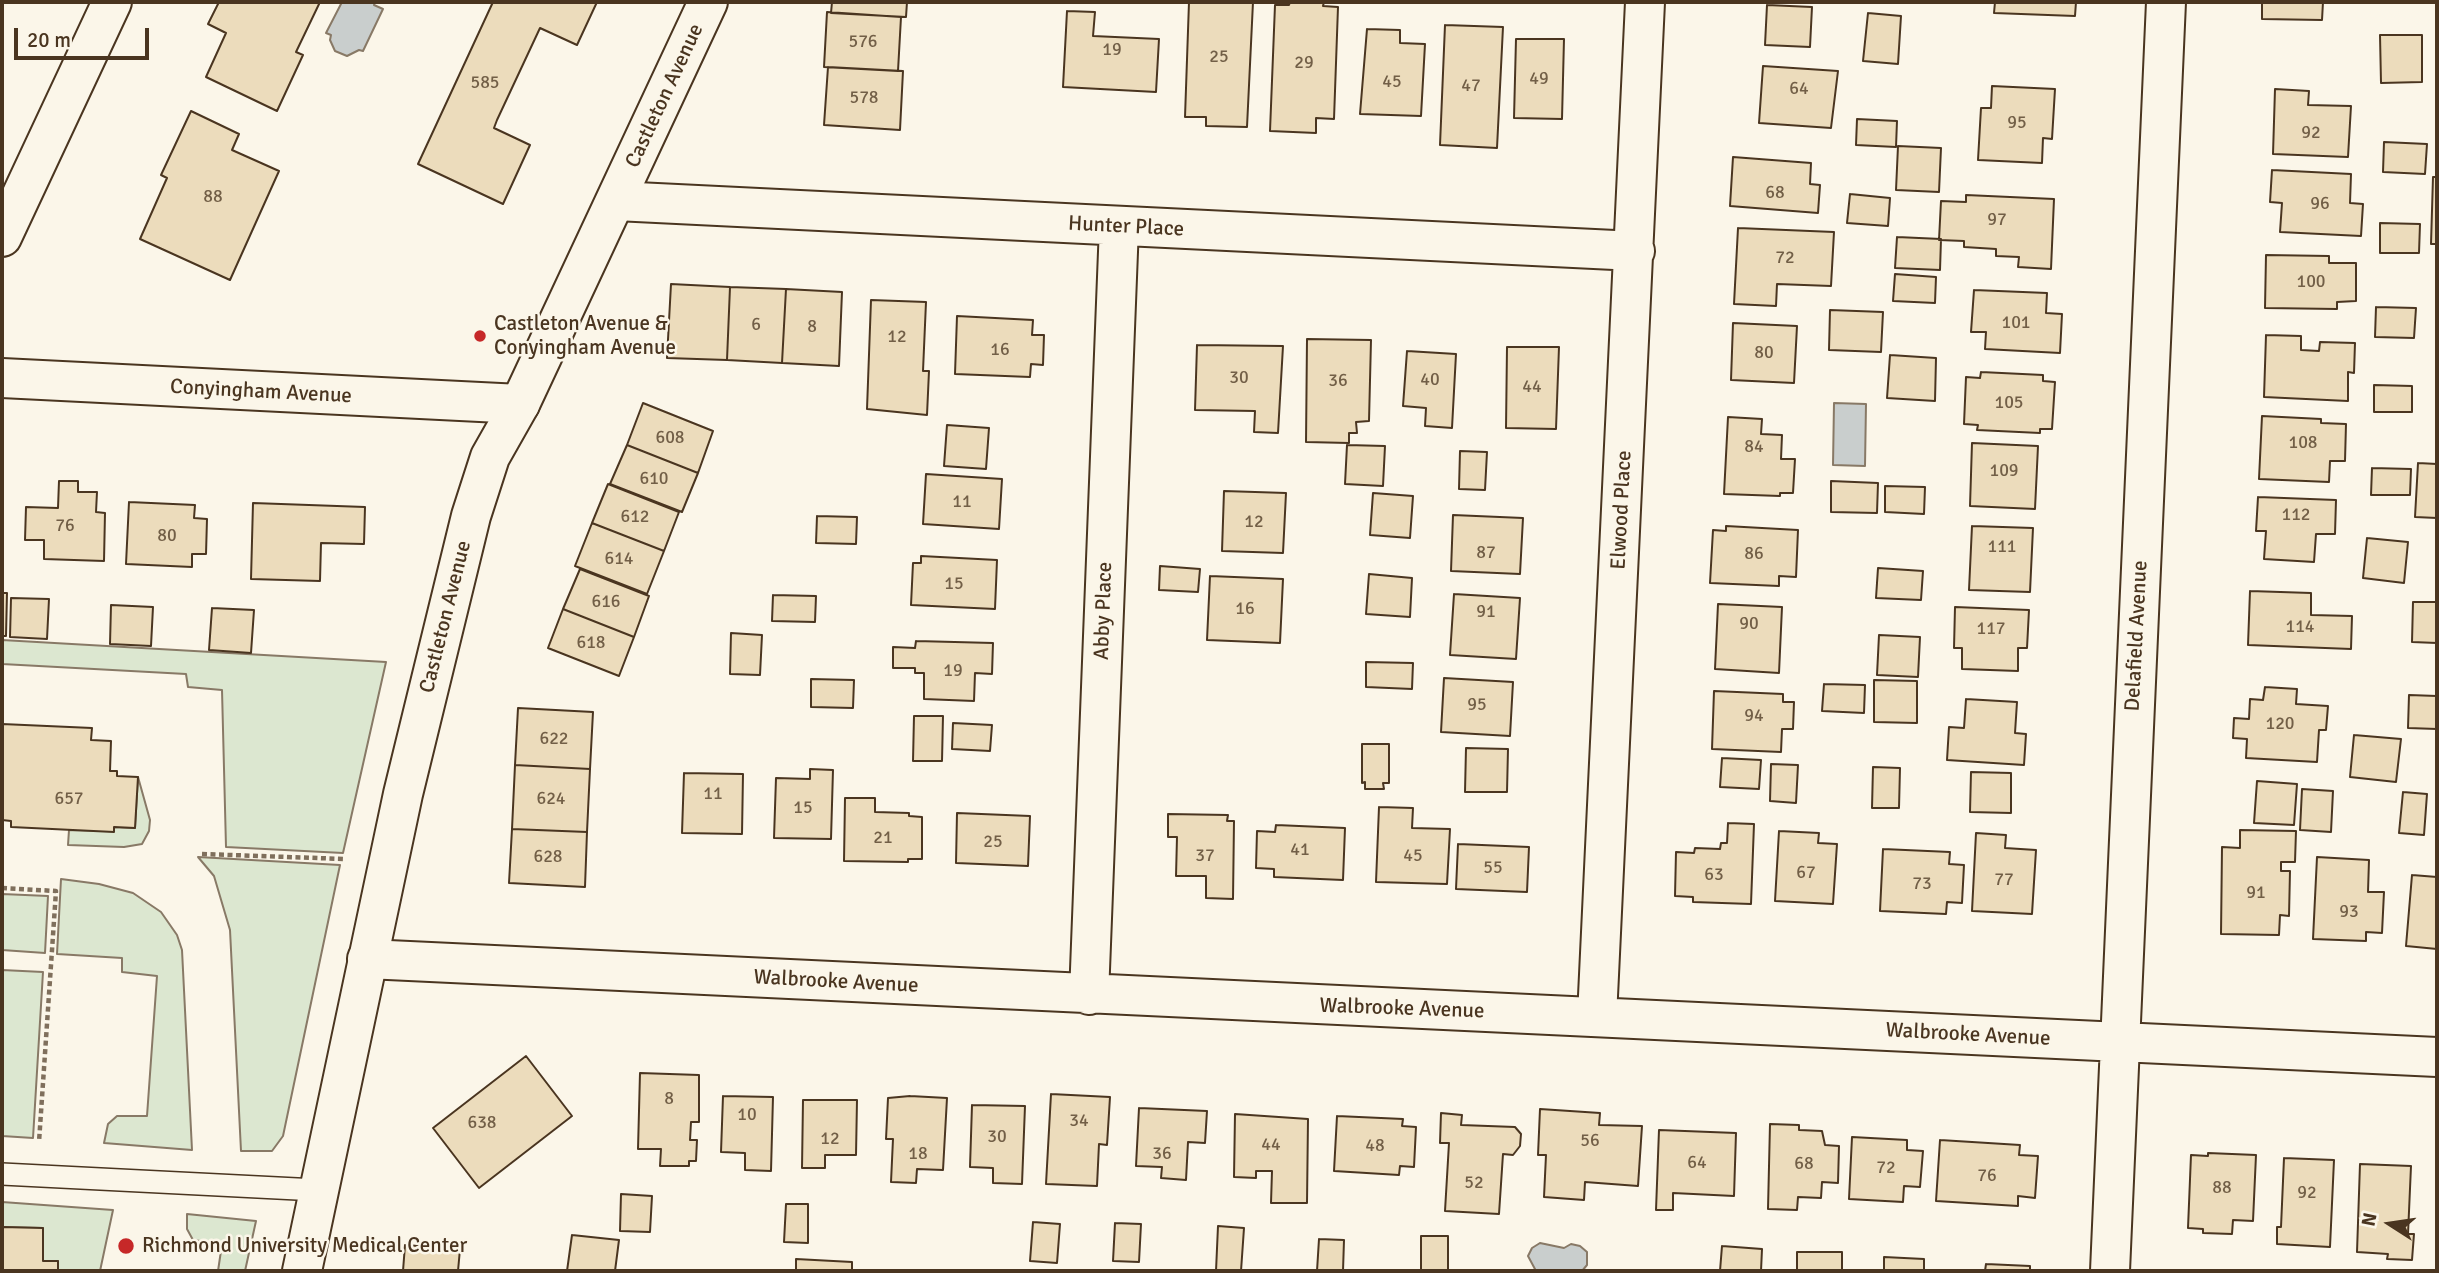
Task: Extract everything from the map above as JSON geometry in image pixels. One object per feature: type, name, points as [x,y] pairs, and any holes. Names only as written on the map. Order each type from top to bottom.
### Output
[{"type":"street","points":[[2,237],[112,2]]},
{"type":"street","name":"Castleton Avenue","points":[[302,1271],[317,1190],[403,794],[471,516],[491,457],[520,404],[708,2]]},
{"type":"street","name":"Elwood Place","points":[[1597,1017],[1645,2]]},
{"type":"street","name":"Delafield Avenue","points":[[2110,1271],[2166,2]]},
{"type":"street","name":"Hunter Place","points":[[616,201],[1635,251]]},
{"type":"street","name":"Abby Place","points":[[1089,995],[1119,226]]},
{"type":"street","name":"Conyingham Avenue","points":[[2,378],[520,404]]},
{"type":"street","name":"Walbrooke Avenue","points":[[367,959],[2437,1057]]},
{"type":"lane","points":[[2,1174],[317,1190]]},
{"type":"path","points":[[202,853],[345,859]]},
{"type":"path","points":[[2,888],[55,891],[38,1143]]},
{"type":"green space","points":[[2,640],[386,662],[343,853],[226,847],[222,690],[188,687],[186,674],[2,664]]},
{"type":"green space","points":[[138,777],[150,820],[149,831],[142,844],[124,847],[68,845],[69,830],[114,831],[114,827],[135,828]]},
{"type":"green space","points":[[198,857],[340,865],[283,1136],[272,1151],[241,1151],[230,930],[214,876]]},
{"type":"green space","points":[[61,879],[99,884],[133,893],[161,912],[177,935],[182,950],[192,1150],[104,1143],[108,1124],[117,1116],[147,1116],[157,976],[122,972],[122,958],[57,954]]},
{"type":"green space","points":[[2,894],[48,896],[45,953],[2,950]]},
{"type":"green space","points":[[2,970],[43,972],[33,1138],[2,1136]]},
{"type":"green space","points":[[2,1202],[113,1210],[100,1271],[58,1271],[58,1261],[43,1261],[43,1228],[2,1227]]},
{"type":"green space","points":[[187,1214],[256,1221],[245,1271],[218,1271],[222,1244],[193,1240],[187,1229]]},
{"type":"shaded area","points":[[342,2],[375,2],[374,5],[383,9],[363,51],[359,50],[347,56],[335,51],[330,40],[331,35],[326,33]]},
{"type":"shaded area","points":[[1834,403],[1866,404],[1865,466],[1833,465]]},
{"type":"shaded area","points":[[1540,1243],[1564,1248],[1571,1244],[1580,1246],[1587,1252],[1587,1265],[1582,1271],[1536,1271],[1528,1256],[1532,1248]]},
{"type":"building","points":[[219,2],[320,2],[296,52],[303,55],[277,111],[206,77],[226,33],[208,24]]},
{"type":"building","points":[[493,2],[597,2],[577,45],[540,28],[497,120],[494,128],[530,145],[503,204],[418,164]]},
{"type":"building","points":[[832,2],[907,2],[906,17],[831,13]]},
{"type":"building","points":[[1189,2],[1253,2],[1247,127],[1206,126],[1206,117],[1185,117]]},
{"type":"building","points":[[1290,2],[1324,2],[1323,6],[1338,7],[1334,119],[1316,118],[1316,133],[1270,131],[1275,5],[1289,5]]},
{"type":"building","points":[[1995,2],[2076,2],[2075,16],[1994,13]]},
{"type":"building","points":[[2262,2],[2323,2],[2322,20],[2262,19]]},
{"type":"building","points":[[1767,5],[1812,7],[1810,47],[1765,45]]},
{"type":"building","points":[[1067,11],[1095,12],[1093,36],[1159,39],[1156,92],[1063,87]]},
{"type":"building","points":[[827,12],[901,17],[898,71],[824,67]]},
{"type":"building","points":[[1868,13],[1901,16],[1898,64],[1863,61]]},
{"type":"building","points":[[1445,25],[1503,27],[1497,148],[1440,145]]},
{"type":"building","points":[[1367,29],[1400,30],[1400,43],[1425,44],[1421,116],[1360,114]]},
{"type":"building","points":[[2380,35],[2422,35],[2422,82],[2381,83]]},
{"type":"building","points":[[1516,39],[1564,39],[1562,119],[1514,118]]},
{"type":"building","points":[[1763,66],[1838,71],[1831,128],[1759,123]]},
{"type":"building","points":[[828,67],[903,71],[900,130],[824,125]]},
{"type":"building","points":[[1992,86],[2055,89],[2052,139],[2043,138],[2042,163],[1978,160],[1981,108],[1991,108]]},
{"type":"building","points":[[2275,89],[2309,91],[2308,105],[2351,106],[2348,157],[2273,154]]},
{"type":"building","points":[[191,111],[239,134],[232,150],[279,171],[230,280],[140,239],[167,178],[161,175]]},
{"type":"building","points":[[1857,119],[1897,121],[1896,147],[1856,145]]},
{"type":"building","points":[[2384,142],[2427,144],[2425,174],[2383,172]]},
{"type":"building","points":[[1898,146],[1941,148],[1939,192],[1896,190]]},
{"type":"building","points":[[1733,157],[1811,163],[1810,184],[1820,185],[1818,213],[1730,206]]},
{"type":"building","points":[[2272,170],[2351,174],[2350,203],[2363,204],[2361,236],[2280,232],[2282,203],[2270,202]]},
{"type":"building","points":[[2433,177],[2437,177],[2437,244],[2431,244]]},
{"type":"building","points":[[1850,194],[1890,198],[1888,226],[1847,223]]},
{"type":"building","points":[[1966,195],[2054,199],[2051,269],[2018,267],[2019,257],[1996,256],[1996,249],[1964,247],[1964,241],[1939,240],[1941,201],[1966,202]]},
{"type":"building","points":[[2380,223],[2420,224],[2419,253],[2380,253]]},
{"type":"building","points":[[1738,228],[1834,232],[1831,286],[1777,284],[1776,306],[1734,304]]},
{"type":"building","points":[[1897,237],[1941,239],[1940,270],[1895,268]]},
{"type":"building","points":[[2266,255],[2329,256],[2329,263],[2356,263],[2356,301],[2337,302],[2337,309],[2265,308]]},
{"type":"building","points":[[1895,274],[1936,277],[1935,303],[1893,301]]},
{"type":"building","points":[[671,284],[730,287],[727,360],[667,358]]},
{"type":"building","points":[[730,287],[786,289],[782,363],[727,360]]},
{"type":"building","points":[[786,289],[842,292],[839,366],[782,363]]},
{"type":"building","points":[[1974,290],[2047,293],[2046,313],[2062,314],[2060,353],[1985,349],[1986,332],[1971,332]]},
{"type":"building","points":[[871,300],[926,302],[923,371],[929,371],[927,415],[867,409]]},
{"type":"building","points":[[2376,307],[2416,308],[2414,338],[2375,337]]},
{"type":"building","points":[[1830,310],[1883,312],[1881,352],[1829,350]]},
{"type":"building","points":[[957,316],[1033,320],[1032,335],[1044,335],[1043,365],[1031,364],[1030,377],[955,374]]},
{"type":"building","points":[[1733,323],[1797,326],[1794,383],[1731,380]]},
{"type":"building","points":[[2266,335],[2301,336],[2301,350],[2319,351],[2320,342],[2355,343],[2354,373],[2348,372],[2348,401],[2264,397]]},
{"type":"building","points":[[1307,339],[1371,340],[1369,421],[1356,422],[1357,433],[1349,433],[1349,443],[1306,442]]},
{"type":"building","points":[[1197,345],[1283,346],[1278,433],[1254,432],[1255,411],[1195,410]]},
{"type":"building","points":[[1507,347],[1559,347],[1556,429],[1506,428]]},
{"type":"building","points":[[1407,351],[1456,354],[1452,428],[1425,426],[1426,408],[1403,406]]},
{"type":"building","points":[[1890,355],[1936,358],[1935,401],[1887,398]]},
{"type":"building","points":[[1981,372],[2043,375],[2043,381],[2055,382],[2052,429],[2040,429],[2040,433],[1977,430],[1978,425],[1964,424],[1966,377],[1980,378]]},
{"type":"building","points":[[2374,385],[2412,386],[2412,412],[2374,412]]},
{"type":"building","points":[[643,403],[713,431],[698,473],[627,445]]},
{"type":"building","points":[[2262,416],[2321,419],[2321,423],[2346,424],[2345,461],[2330,461],[2329,482],[2259,479]]},
{"type":"building","points":[[1728,417],[1762,419],[1761,434],[1782,435],[1781,459],[1795,459],[1793,493],[1780,493],[1780,496],[1724,494]]},
{"type":"building","points":[[947,425],[989,428],[986,469],[944,466]]},
{"type":"building","points":[[1972,443],[2038,446],[2035,509],[1970,506]]},
{"type":"building","points":[[627,445],[698,473],[682,512],[610,484]]},
{"type":"building","points":[[1347,445],[1385,446],[1383,486],[1345,484]]},
{"type":"building","points":[[1460,451],[1487,452],[1485,490],[1459,489]]},
{"type":"building","points":[[2418,463],[2437,464],[2437,518],[2415,517]]},
{"type":"building","points":[[2372,468],[2411,469],[2410,495],[2371,495]]},
{"type":"building","points":[[926,474],[1002,479],[999,529],[923,524]]},
{"type":"building","points":[[59,481],[78,481],[78,492],[97,492],[96,512],[105,513],[104,561],[44,559],[44,540],[25,540],[26,507],[58,508]]},
{"type":"building","points":[[1831,481],[1878,483],[1877,513],[1831,512]]},
{"type":"building","points":[[608,484],[679,512],[664,551],[592,523]]},
{"type":"building","points":[[1885,486],[1925,487],[1924,514],[1885,512]]},
{"type":"building","points":[[1224,491],[1286,493],[1283,553],[1222,551]]},
{"type":"building","points":[[1373,493],[1413,496],[1410,538],[1370,535]]},
{"type":"building","points":[[2258,497],[2336,500],[2335,534],[2316,534],[2314,562],[2264,559],[2266,531],[2256,531]]},
{"type":"building","points":[[129,502],[195,505],[194,518],[207,519],[206,554],[192,554],[192,567],[126,564]]},
{"type":"building","points":[[253,503],[365,507],[364,544],[321,543],[320,581],[251,579]]},
{"type":"building","points":[[1453,515],[1523,518],[1520,574],[1451,571]]},
{"type":"building","points":[[817,516],[857,517],[856,544],[816,543]]},
{"type":"building","points":[[592,523],[664,551],[647,594],[575,566]]},
{"type":"building","points":[[1726,526],[1798,530],[1796,577],[1779,576],[1779,586],[1710,583],[1713,530],[1726,531]]},
{"type":"building","points":[[1972,526],[2033,528],[2030,592],[1969,590]]},
{"type":"building","points":[[2367,538],[2408,542],[2404,583],[2363,578]]},
{"type":"building","points":[[921,556],[997,560],[995,609],[911,605],[913,563],[921,563]]},
{"type":"building","points":[[1160,566],[1200,569],[1198,592],[1159,590]]},
{"type":"building","points":[[1878,568],[1923,571],[1921,600],[1876,598]]},
{"type":"building","points":[[580,569],[649,596],[634,637],[563,609]]},
{"type":"building","points":[[1369,574],[1412,578],[1410,617],[1366,614]]},
{"type":"building","points":[[1210,576],[1283,579],[1280,643],[1207,640]]},
{"type":"building","points":[[2250,591],[2311,593],[2311,615],[2352,616],[2351,649],[2248,645]]},
{"type":"building","points":[[2,593],[7,593],[6,636],[2,636]]},
{"type":"building","points":[[1454,594],[1520,598],[1516,659],[1450,655]]},
{"type":"building","points":[[773,595],[816,596],[815,622],[772,621]]},
{"type":"building","points":[[11,598],[49,599],[47,639],[10,637]]},
{"type":"building","points":[[2413,602],[2437,602],[2437,643],[2412,642]]},
{"type":"building","points":[[1718,604],[1782,607],[1779,673],[1715,669]]},
{"type":"building","points":[[111,605],[153,607],[151,646],[110,644]]},
{"type":"building","points":[[1955,607],[2029,610],[2027,648],[2018,648],[2018,671],[1962,669],[1962,648],[1954,648]]},
{"type":"building","points":[[212,608],[254,610],[251,653],[209,650]]},
{"type":"building","points":[[563,609],[634,637],[619,676],[548,648]]},
{"type":"building","points":[[731,633],[762,635],[760,675],[730,674]]},
{"type":"building","points":[[1879,635],[1920,637],[1918,677],[1877,675]]},
{"type":"building","points":[[916,641],[993,643],[992,674],[975,673],[974,701],[924,699],[924,673],[915,673],[915,668],[893,668],[893,647],[915,648]]},
{"type":"building","points":[[1366,662],[1413,663],[1412,689],[1366,687]]},
{"type":"building","points":[[1444,678],[1513,682],[1510,736],[1441,732]]},
{"type":"building","points":[[811,679],[854,680],[853,708],[811,707]]},
{"type":"building","points":[[1874,680],[1917,681],[1917,723],[1874,722]]},
{"type":"building","points":[[1824,684],[1865,685],[1864,713],[1822,711]]},
{"type":"building","points":[[2265,687],[2297,689],[2296,704],[2328,706],[2326,730],[2319,730],[2317,762],[2246,758],[2247,739],[2233,738],[2234,718],[2249,719],[2250,699],[2263,700]]},
{"type":"building","points":[[1714,691],[1783,694],[1783,702],[1794,702],[1793,729],[1782,729],[1781,752],[1712,749]]},
{"type":"building","points":[[2409,695],[2437,696],[2437,729],[2408,728]]},
{"type":"building","points":[[1966,699],[2017,702],[2015,733],[2026,734],[2024,765],[1947,760],[1949,727],[1964,728]]},
{"type":"building","points":[[518,708],[593,712],[590,769],[515,765]]},
{"type":"building","points":[[914,716],[943,716],[942,761],[913,761]]},
{"type":"building","points":[[953,723],[992,725],[990,751],[952,749]]},
{"type":"building","points":[[2,724],[92,728],[91,740],[111,741],[110,771],[117,771],[117,776],[138,777],[135,828],[114,827],[114,832],[11,827],[11,821],[2,820]]},
{"type":"building","points":[[2354,735],[2401,739],[2396,782],[2350,777]]},
{"type":"building","points":[[1362,744],[1389,744],[1389,783],[1383,783],[1384,789],[1365,789],[1365,782],[1362,783]]},
{"type":"building","points":[[1466,748],[1508,749],[1507,792],[1465,792]]},
{"type":"building","points":[[1722,758],[1761,760],[1759,789],[1720,787]]},
{"type":"building","points":[[1771,764],[1798,765],[1796,803],[1770,801]]},
{"type":"building","points":[[515,765],[590,769],[587,832],[512,829]]},
{"type":"building","points":[[1873,767],[1900,768],[1899,808],[1872,808]]},
{"type":"building","points":[[810,769],[833,770],[831,839],[774,838],[776,778],[810,779]]},
{"type":"building","points":[[1971,772],[2011,773],[2011,813],[1970,812]]},
{"type":"building","points":[[684,773],[743,774],[742,834],[682,833]]},
{"type":"building","points":[[2257,781],[2297,784],[2294,825],[2254,823]]},
{"type":"building","points":[[2302,789],[2333,791],[2331,832],[2300,830]]},
{"type":"building","points":[[2403,792],[2427,794],[2424,835],[2399,833]]},
{"type":"building","points":[[845,798],[875,798],[875,812],[909,813],[909,816],[922,817],[922,859],[908,859],[908,862],[844,861]]},
{"type":"building","points":[[1379,807],[1413,808],[1412,828],[1450,829],[1447,884],[1376,882]]},
{"type":"building","points":[[957,813],[1030,816],[1028,866],[956,863]]},
{"type":"building","points":[[1168,814],[1228,815],[1227,821],[1234,821],[1233,899],[1206,898],[1206,876],[1176,876],[1177,837],[1168,837]]},
{"type":"building","points":[[1728,823],[1754,824],[1751,904],[1693,902],[1693,897],[1675,896],[1676,852],[1694,853],[1695,848],[1720,849],[1721,843],[1727,843]]},
{"type":"building","points":[[1276,825],[1345,828],[1343,880],[1274,877],[1274,869],[1256,868],[1257,831],[1275,832]]},
{"type":"building","points":[[512,829],[587,832],[585,887],[509,883]]},
{"type":"building","points":[[2240,830],[2296,831],[2295,862],[2281,862],[2281,871],[2290,871],[2289,916],[2280,915],[2279,935],[2221,934],[2222,847],[2240,848]]},
{"type":"building","points":[[1779,831],[1819,833],[1818,843],[1837,844],[1833,904],[1775,901]]},
{"type":"building","points":[[1976,833],[2006,835],[2005,848],[2036,850],[2032,914],[1972,911]]},
{"type":"building","points":[[1458,844],[1529,847],[1527,892],[1456,889]]},
{"type":"building","points":[[1883,849],[1950,852],[1949,864],[1964,865],[1962,903],[1947,902],[1946,914],[1880,911]]},
{"type":"building","points":[[2317,857],[2369,860],[2368,892],[2384,892],[2382,933],[2366,932],[2366,941],[2313,939]]},
{"type":"building","points":[[2412,875],[2437,877],[2437,949],[2406,946]]},
{"type":"building","points":[[526,1056],[572,1116],[479,1188],[433,1128]]},
{"type":"building","points":[[640,1073],[699,1075],[699,1122],[691,1122],[690,1140],[697,1140],[696,1161],[689,1161],[689,1166],[660,1166],[661,1149],[638,1149]]},
{"type":"building","points":[[1051,1094],[1110,1097],[1107,1145],[1099,1144],[1097,1186],[1046,1184]]},
{"type":"building","points":[[723,1096],[773,1097],[771,1171],[745,1170],[745,1153],[721,1152]]},
{"type":"building","points":[[888,1098],[947,1098],[943,1170],[917,1169],[916,1183],[891,1182],[893,1139],[886,1139]]},
{"type":"building","points":[[803,1100],[857,1100],[856,1155],[825,1155],[825,1168],[802,1168]]},
{"type":"building","points":[[972,1105],[1025,1106],[1022,1184],[993,1183],[993,1168],[970,1167]]},
{"type":"building","points":[[1139,1108],[1207,1111],[1205,1143],[1188,1142],[1186,1180],[1161,1178],[1162,1167],[1136,1166]]},
{"type":"building","points":[[1540,1109],[1600,1113],[1599,1125],[1642,1126],[1638,1186],[1585,1182],[1584,1200],[1544,1197],[1546,1155],[1538,1155]]},
{"type":"building","points":[[1441,1113],[1462,1115],[1461,1125],[1515,1127],[1521,1134],[1520,1146],[1513,1155],[1503,1154],[1499,1214],[1445,1211],[1449,1143],[1440,1143]]},
{"type":"building","points":[[1235,1114],[1308,1119],[1307,1203],[1271,1203],[1272,1171],[1256,1171],[1256,1178],[1234,1177]]},
{"type":"building","points":[[1337,1116],[1403,1119],[1402,1126],[1416,1127],[1414,1167],[1400,1166],[1399,1175],[1334,1171]]},
{"type":"building","points":[[1770,1124],[1799,1125],[1799,1130],[1822,1131],[1825,1145],[1839,1146],[1838,1183],[1822,1182],[1821,1198],[1798,1197],[1797,1210],[1768,1209]]},
{"type":"building","points":[[1659,1130],[1736,1133],[1734,1196],[1673,1193],[1673,1210],[1656,1210]]},
{"type":"building","points":[[1852,1137],[1907,1140],[1907,1150],[1923,1151],[1920,1187],[1904,1186],[1903,1202],[1849,1199]]},
{"type":"building","points":[[1940,1140],[2020,1145],[2019,1155],[2038,1156],[2035,1198],[2018,1196],[2018,1206],[1936,1201]]},
{"type":"building","points":[[2208,1153],[2256,1155],[2253,1221],[2233,1220],[2232,1234],[2203,1233],[2203,1229],[2188,1228],[2191,1155],[2208,1156]]},
{"type":"building","points":[[2284,1158],[2334,1160],[2330,1247],[2277,1244],[2277,1227],[2281,1227]]},
{"type":"building","points":[[2360,1164],[2411,1166],[2408,1234],[2414,1234],[2412,1260],[2387,1259],[2388,1254],[2357,1252]]},
{"type":"building","points":[[621,1194],[652,1196],[650,1232],[620,1231]]},
{"type":"building","points":[[786,1204],[808,1204],[808,1243],[784,1242]]},
{"type":"building","points":[[1033,1222],[1060,1224],[1057,1263],[1030,1261]]},
{"type":"building","points":[[1115,1223],[1141,1224],[1139,1262],[1113,1261]]},
{"type":"building","points":[[1218,1226],[1244,1228],[1241,1271],[1216,1271]]},
{"type":"building","points":[[2,1227],[43,1228],[43,1261],[58,1261],[58,1271],[2,1271]]},
{"type":"building","points":[[572,1235],[619,1240],[615,1271],[567,1271]]},
{"type":"building","points":[[1421,1236],[1448,1236],[1448,1271],[1421,1271]]},
{"type":"building","points":[[1319,1239],[1344,1240],[1343,1271],[1317,1271]]},
{"type":"building","points":[[405,1245],[460,1249],[458,1271],[403,1271]]},
{"type":"building","points":[[1722,1246],[1762,1249],[1761,1271],[1720,1271]]},
{"type":"building","points":[[1797,1252],[1842,1252],[1842,1271],[1797,1271]]},
{"type":"building","points":[[1884,1257],[1924,1259],[1924,1271],[1884,1271]]},
{"type":"building","points":[[796,1259],[852,1262],[852,1271],[796,1271]]},
{"type":"building","points":[[1986,1264],[2030,1266],[2030,1271],[1985,1271]]},
{"type":"place","name":"Castleton Avenue & Conyingham Avenue","points":[[480,336]]},
{"type":"place","name":"Richmond University Medical Center","points":[[126,1246]]}]
